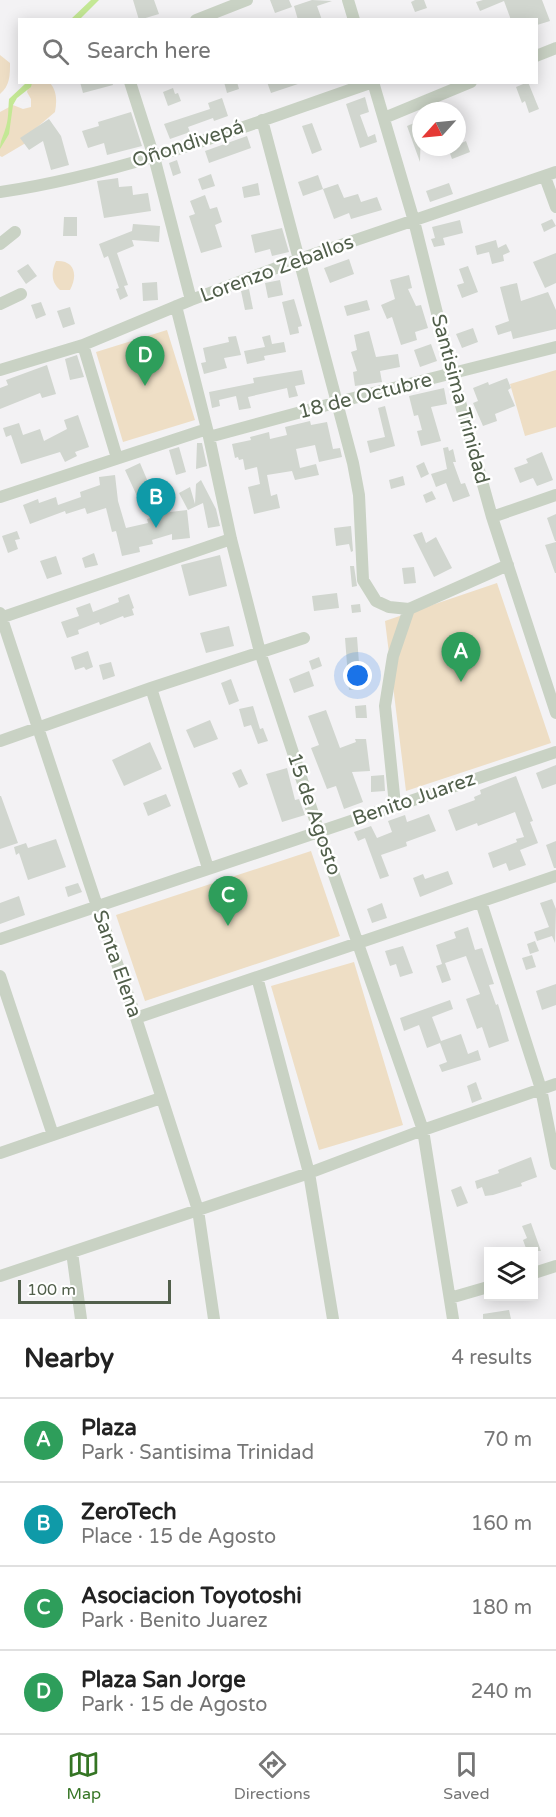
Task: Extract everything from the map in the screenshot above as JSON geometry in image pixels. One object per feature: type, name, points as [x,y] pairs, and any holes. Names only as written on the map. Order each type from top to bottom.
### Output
[{"type":"street","points":[[201,18],[247,0]]},
{"type":"street","points":[[348,0],[353,18]]},
{"type":"street","points":[[538,56],[556,48]]},
{"type":"street","points":[[131,84],[154,157],[191,300]]},
{"type":"street","name":"Oñondivepá","points":[[0,192],[39,186],[154,157],[367,84]]},
{"type":"street","name":"Santisima Trinidad","points":[[374,84],[414,221],[452,373],[492,517],[556,713]]},
{"type":"street","points":[[384,118],[466,84]]},
{"type":"street","points":[[262,120],[353,463],[359,495],[363,580],[376,601],[389,608],[409,609],[508,565]]},
{"type":"street","points":[[551,174],[556,207]]},
{"type":"street","name":"Lorenzo Zeballos","points":[[0,370],[83,345],[191,300],[300,259],[551,174]]},
{"type":"street","points":[[0,244],[15,232]]},
{"type":"street","points":[[0,304],[21,294]]},
{"type":"street","name":"15 de Agosto","points":[[176,306],[260,652],[319,831],[423,1130],[453,1319]]},
{"type":"street","points":[[83,345],[117,458]]},
{"type":"street","name":"18 de Octubre","points":[[0,497],[117,458],[208,433],[556,347]]},
{"type":"street","points":[[492,517],[556,495]]},
{"type":"street","points":[[0,617],[231,539]]},
{"type":"street","points":[[395,805],[385,706],[393,656],[409,609]]},
{"type":"street","name":"Santa Elena","points":[[0,617],[136,1018],[198,1210],[214,1319]]},
{"type":"street","points":[[0,741],[304,638]]},
{"type":"street","points":[[151,688],[208,868]]},
{"type":"street","name":"Benito Juarez","points":[[0,939],[556,752]]},
{"type":"street","points":[[136,1018],[556,876]]},
{"type":"street","points":[[481,902],[541,1089],[556,1164]]},
{"type":"street","points":[[0,976],[53,1135]]},
{"type":"street","points":[[257,977],[309,1173],[333,1319]]},
{"type":"street","points":[[0,1276],[309,1173],[423,1130],[556,1084]]},
{"type":"street","points":[[0,1153],[161,1098]]},
{"type":"street","points":[[72,1252],[81,1319]]},
{"type":"street","points":[[538,1272],[556,1266]]},
{"type":"street","points":[[450,1298],[484,1288]]},
{"type":"shaded area","points":[[91,0],[99,0],[81,18],[72,18]]},
{"type":"shaded area","points":[[0,55],[10,63],[8,84],[0,94]]},
{"type":"shaded area","points":[[25,84],[32,84],[13,105],[9,134],[0,149],[7,122],[9,99]]},
{"type":"shaded area","points":[[29,84],[51,84],[56,96],[55,112],[35,129],[24,144],[2,157],[0,156],[0,112],[13,105],[23,109],[31,107],[31,99],[27,92]]},
{"type":"shaded area","points":[[56,261],[67,263],[73,270],[74,279],[70,290],[60,290],[53,280]]},
{"type":"shaded area","points":[[167,330],[195,420],[123,442],[96,352]]},
{"type":"shaded area","points":[[556,370],[556,427],[525,436],[510,384]]},
{"type":"shaded area","points":[[497,583],[551,743],[406,791],[385,621]]},
{"type":"shaded area","points":[[311,851],[340,936],[145,1001],[116,915]]},
{"type":"shaded area","points":[[354,962],[403,1125],[319,1150],[271,986]]},
{"type":"building","points":[[133,0],[154,0],[159,14],[138,18]]},
{"type":"building","points":[[270,0],[289,0],[292,7],[275,13]]},
{"type":"building","points":[[312,0],[332,1],[317,6],[321,18],[297,18],[294,6]]},
{"type":"building","points":[[424,0],[427,8],[415,12],[411,2]]},
{"type":"building","points":[[483,0],[542,0],[550,21],[538,25],[538,18],[510,18],[504,1],[480,11],[476,2]]},
{"type":"building","points":[[81,84],[113,85],[83,93]]},
{"type":"building","points":[[225,84],[238,84],[239,89],[227,93]]},
{"type":"building","points":[[268,84],[298,84],[271,93]]},
{"type":"building","points":[[529,84],[539,109],[529,113],[516,87]]},
{"type":"building","points":[[173,88],[181,101],[168,106],[163,92]]},
{"type":"building","points":[[365,97],[369,112],[360,115],[368,137],[375,134],[377,142],[360,148],[346,104]]},
{"type":"building","points":[[222,98],[228,116],[214,121],[213,118],[188,127],[190,132],[170,139],[164,124],[210,109],[208,103]]},
{"type":"building","points":[[131,112],[142,146],[107,155],[104,143],[88,148],[82,131],[99,126],[98,122]]},
{"type":"building","points":[[49,119],[61,136],[69,165],[51,170],[43,141],[29,150],[20,138]]},
{"type":"building","points":[[312,123],[322,150],[312,154],[302,126]]},
{"type":"building","points":[[412,124],[412,140],[407,126]]},
{"type":"building","points":[[247,136],[251,148],[209,163],[205,151]]},
{"type":"building","points":[[466,141],[470,152],[466,154]]},
{"type":"building","points":[[177,160],[181,173],[173,176],[169,163]]},
{"type":"building","points":[[211,174],[215,186],[202,190],[198,179]]},
{"type":"building","points":[[318,175],[323,189],[303,196],[298,182]]},
{"type":"building","points":[[118,178],[119,187],[132,186],[133,195],[148,193],[151,211],[104,218],[97,181]]},
{"type":"building","points":[[258,183],[260,195],[244,198],[242,187]]},
{"type":"building","points":[[449,183],[453,194],[430,202],[426,191]]},
{"type":"building","points":[[338,184],[344,198],[358,194],[361,202],[377,197],[382,210],[351,219],[349,213],[334,219],[323,189]]},
{"type":"building","points":[[205,195],[210,209],[217,207],[222,222],[215,225],[222,247],[201,253],[189,216],[195,214],[190,201]]},
{"type":"building","points":[[64,217],[77,217],[77,236],[63,236]]},
{"type":"building","points":[[552,219],[556,226],[544,232],[541,224]]},
{"type":"building","points":[[460,220],[463,233],[443,238],[445,245],[434,247],[431,239],[435,238],[432,227]]},
{"type":"building","points":[[133,224],[160,226],[159,242],[132,240],[134,246],[117,253],[128,285],[124,286],[128,296],[120,300],[116,289],[119,288],[108,256],[104,258],[99,244],[132,231]]},
{"type":"building","points":[[282,228],[289,252],[272,256],[270,249],[255,253],[251,235]]},
{"type":"building","points":[[496,240],[498,248],[506,244],[510,252],[503,255],[504,261],[492,264],[489,252],[477,255],[475,246]]},
{"type":"building","points":[[556,253],[556,283],[545,288],[533,262]]},
{"type":"building","points":[[349,259],[354,274],[330,283],[324,268]]},
{"type":"building","points":[[28,264],[37,276],[26,284],[17,271]]},
{"type":"building","points":[[468,266],[478,292],[462,298],[457,285],[464,283],[459,269]]},
{"type":"building","points":[[409,275],[412,288],[408,289],[416,306],[421,305],[428,328],[415,332],[417,340],[401,345],[392,317],[387,319],[381,305],[395,299],[390,280]]},
{"type":"building","points":[[280,280],[283,295],[268,298],[265,283]]},
{"type":"building","points":[[157,282],[158,300],[143,301],[142,283]]},
{"type":"building","points":[[517,283],[521,301],[548,292],[556,310],[556,329],[513,339],[511,331],[498,335],[495,326],[509,321],[500,287]]},
{"type":"building","points":[[249,289],[253,309],[245,310],[241,291]]},
{"type":"building","points":[[294,299],[302,326],[298,327],[299,333],[290,335],[282,302]]},
{"type":"building","points":[[367,300],[370,310],[347,316],[344,306]]},
{"type":"building","points":[[41,302],[46,315],[36,319],[31,305]]},
{"type":"building","points":[[70,307],[75,324],[63,328],[57,311]]},
{"type":"building","points":[[473,328],[478,342],[462,348],[456,334]]},
{"type":"building","points":[[369,331],[376,357],[398,354],[400,367],[380,371],[382,382],[355,386],[353,372],[357,371],[351,352],[357,350],[354,335]]},
{"type":"building","points":[[270,335],[272,344],[284,342],[286,352],[264,356],[265,360],[247,364],[244,351],[265,347],[262,337]]},
{"type":"building","points":[[236,336],[241,355],[224,358],[227,368],[204,374],[201,363],[206,362],[203,348],[229,342],[228,337]]},
{"type":"building","points":[[431,344],[437,361],[420,367],[414,350]]},
{"type":"building","points":[[77,355],[84,377],[70,380],[65,359]]},
{"type":"building","points":[[47,365],[56,394],[42,398],[40,393],[0,409],[0,388],[8,385],[6,380]]},
{"type":"building","points":[[302,370],[305,384],[295,386],[298,396],[289,398],[287,388],[248,397],[251,408],[239,410],[236,396],[219,400],[220,406],[212,408],[209,392],[254,383],[253,378]]},
{"type":"building","points":[[507,378],[511,388],[508,390],[515,406],[495,414],[497,421],[483,426],[473,403],[478,401],[473,388]]},
{"type":"building","points":[[444,388],[447,404],[431,407],[441,441],[421,446],[417,431],[422,430],[418,415],[414,416],[409,396]]},
{"type":"building","points":[[385,406],[395,446],[370,453],[367,441],[385,437],[378,408]]},
{"type":"building","points":[[78,415],[89,447],[75,452],[77,456],[65,462],[60,452],[21,464],[11,435],[6,437],[3,428],[19,423],[23,435],[40,429],[44,441],[67,429],[64,420]]},
{"type":"building","points":[[310,421],[311,425],[327,422],[333,449],[340,448],[342,457],[319,462],[315,445],[296,449],[300,468],[316,464],[319,475],[295,480],[292,471],[267,475],[271,496],[277,494],[280,508],[254,514],[248,487],[260,484],[257,467],[245,470],[243,459],[235,458],[232,444],[251,440],[250,437],[269,432],[270,439],[287,435],[285,427]]},
{"type":"building","points":[[197,443],[202,443],[207,466],[196,469]]},
{"type":"building","points":[[179,447],[186,472],[176,475],[169,450]]},
{"type":"building","points":[[448,447],[449,451],[453,449],[456,462],[453,462],[461,484],[465,483],[470,496],[453,502],[446,483],[436,487],[431,474],[447,469],[443,448]]},
{"type":"building","points":[[542,452],[553,480],[537,486],[533,478],[520,483],[514,468],[528,463],[526,459]]},
{"type":"building","points":[[424,462],[429,474],[421,478],[416,466]]},
{"type":"building","points":[[140,463],[151,489],[137,496],[125,470]]},
{"type":"building","points":[[115,475],[118,501],[126,528],[148,523],[147,519],[170,512],[187,510],[190,538],[172,540],[172,534],[152,540],[153,544],[139,547],[140,552],[122,556],[116,531],[112,532],[106,508],[87,514],[85,508],[66,514],[65,511],[30,524],[23,505],[38,499],[39,503],[56,497],[58,505],[81,497],[80,492],[100,485],[99,477]]},
{"type":"building","points":[[403,476],[405,485],[391,489],[389,480]]},
{"type":"building","points":[[201,480],[216,509],[220,526],[208,528],[203,503],[188,510],[179,493],[190,487],[195,504],[196,484]]},
{"type":"building","points":[[432,491],[436,499],[426,503],[423,495]]},
{"type":"building","points":[[556,514],[556,541],[555,541],[547,518]]},
{"type":"building","points":[[351,526],[353,551],[351,552],[349,544],[336,546],[334,528]]},
{"type":"building","points":[[17,531],[20,539],[15,540],[18,549],[8,553],[2,536]]},
{"type":"building","points":[[422,532],[426,543],[436,537],[452,568],[434,577],[413,535]]},
{"type":"building","points":[[556,542],[556,573],[555,573],[545,545]]},
{"type":"building","points":[[94,553],[98,565],[85,568],[82,558]]},
{"type":"building","points":[[220,555],[227,586],[189,596],[181,565]]},
{"type":"building","points":[[56,556],[62,574],[47,579],[40,561]]},
{"type":"building","points":[[350,566],[354,566],[357,586],[352,587]]},
{"type":"building","points":[[414,567],[416,583],[404,584],[402,568]]},
{"type":"building","points":[[337,593],[339,608],[314,611],[312,596]]},
{"type":"building","points":[[129,594],[134,615],[124,618],[123,616],[100,625],[99,622],[78,630],[79,634],[67,638],[61,622],[79,616],[76,608],[90,603],[93,612],[119,602],[118,598]]},
{"type":"building","points":[[360,604],[361,612],[352,613],[351,605]]},
{"type":"building","points":[[229,626],[234,646],[206,653],[200,633]]},
{"type":"building","points":[[357,637],[361,689],[349,690],[345,638]]},
{"type":"building","points":[[88,651],[93,667],[86,670],[84,667],[75,670],[71,657]]},
{"type":"building","points":[[319,657],[322,666],[312,670],[309,661]]},
{"type":"building","points":[[111,662],[115,676],[103,680],[99,665]]},
{"type":"building","points":[[309,671],[314,686],[294,693],[289,679]]},
{"type":"building","points":[[231,679],[239,701],[229,705],[221,683]]},
{"type":"building","points":[[366,705],[367,718],[356,718],[355,706]]},
{"type":"building","points":[[253,706],[260,729],[263,728],[268,741],[258,744],[251,725],[244,727],[239,709]]},
{"type":"building","points":[[326,710],[340,748],[356,742],[355,739],[366,739],[370,771],[352,772],[363,802],[344,809],[336,786],[327,789],[311,748],[319,745],[308,716]]},
{"type":"building","points":[[210,720],[218,739],[194,748],[186,730]]},
{"type":"building","points":[[150,742],[162,769],[124,786],[112,760]]},
{"type":"building","points":[[556,765],[556,784],[542,789],[536,773]]},
{"type":"building","points":[[287,768],[295,800],[299,799],[305,815],[282,822],[266,774]]},
{"type":"building","points":[[241,769],[248,784],[239,788],[232,773]]},
{"type":"building","points":[[384,775],[385,791],[371,792],[371,776]]},
{"type":"building","points":[[516,776],[533,821],[530,822],[538,843],[520,850],[526,865],[509,871],[506,863],[493,868],[488,853],[524,837],[515,812],[478,826],[477,823],[456,831],[448,810],[475,800],[474,797],[481,794],[480,790]]},
{"type":"building","points":[[166,794],[171,806],[148,816],[143,803]]},
{"type":"building","points":[[0,796],[18,843],[0,849]]},
{"type":"building","points":[[429,814],[436,831],[406,842],[407,846],[381,855],[389,876],[380,879],[365,838],[358,841],[354,832],[371,826],[377,838],[392,832],[388,821],[405,815],[407,822]]},
{"type":"building","points":[[56,839],[66,867],[28,880],[19,853],[16,855],[14,847],[26,843],[28,848]]},
{"type":"building","points":[[556,841],[556,868],[554,868],[546,845]]},
{"type":"building","points":[[448,871],[453,884],[420,897],[413,878],[423,874],[425,879]]},
{"type":"building","points":[[78,883],[82,892],[68,897],[65,887]]},
{"type":"building","points":[[19,896],[25,915],[0,924],[0,903]]},
{"type":"building","points":[[552,899],[556,909],[555,943],[552,936],[537,941],[534,932],[549,927],[540,903]]},
{"type":"building","points":[[382,903],[387,918],[372,923],[367,909]]},
{"type":"building","points":[[468,927],[475,950],[482,948],[494,984],[489,985],[496,1005],[498,1004],[509,1041],[489,1048],[482,1027],[477,1029],[466,999],[480,994],[466,956],[445,963],[451,980],[442,983],[436,966],[442,964],[436,945],[456,938],[454,932]]},
{"type":"building","points":[[535,941],[539,951],[530,954],[527,944]]},
{"type":"building","points":[[403,946],[413,973],[400,977],[396,964],[390,966],[385,951]]},
{"type":"building","points":[[532,955],[536,967],[526,970],[522,958]]},
{"type":"building","points":[[556,984],[556,1005],[542,1010],[536,991]]},
{"type":"building","points":[[450,1000],[453,1009],[432,1017],[441,1041],[461,1034],[468,1054],[478,1050],[481,1060],[442,1072],[439,1065],[447,1062],[440,1043],[427,1048],[419,1025],[404,1031],[400,1018]]},
{"type":"building","points":[[476,1082],[482,1099],[472,1103],[467,1086]]},
{"type":"building","points":[[531,1157],[537,1177],[521,1183],[522,1186],[485,1196],[482,1187],[477,1189],[475,1181],[499,1173],[498,1170]]},
{"type":"building","points":[[461,1186],[468,1203],[457,1207],[451,1190]]},
{"type":"building","points":[[531,1223],[541,1251],[538,1251],[538,1247],[526,1247],[523,1240],[527,1238],[522,1226]]},
{"type":"building","points":[[509,1310],[511,1319],[483,1319],[483,1314]]},
{"type":"place","name":"Plaza San Jorge","points":[[145,386]]},
{"type":"place","name":"ZeroTech","points":[[156,528]]},
{"type":"place","name":"Plaza","points":[[461,682]]},
{"type":"place","name":"Asociacion Toyotoshi","points":[[228,926]]}]
